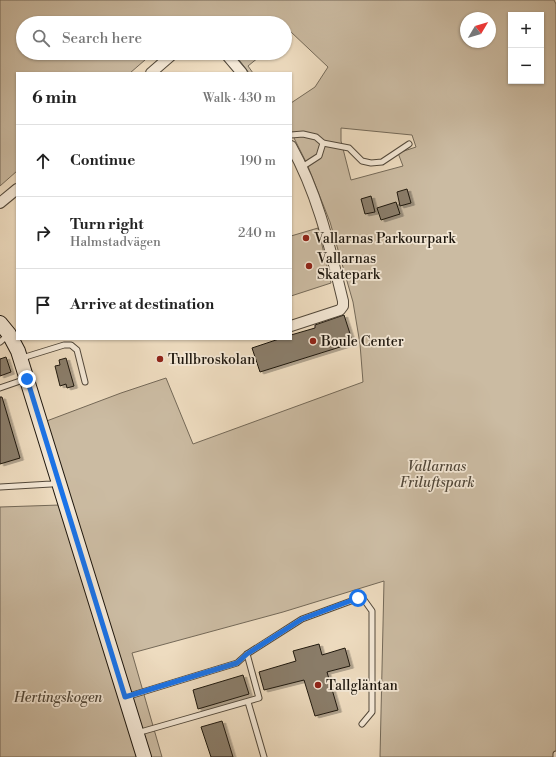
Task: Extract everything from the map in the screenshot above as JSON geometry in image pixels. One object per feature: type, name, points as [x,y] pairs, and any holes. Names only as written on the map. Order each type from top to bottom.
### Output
[{"type":"main road","points":[[0,323],[5,338],[21,359],[144,757]]},
{"type":"street","points":[[152,72],[166,60]]},
{"type":"street","points":[[231,60],[241,72]]},
{"type":"street","points":[[292,148],[302,167],[317,205],[329,243],[343,306],[340,310],[292,326]]},
{"type":"street","points":[[0,203],[16,190]]},
{"type":"lane","points":[[292,135],[303,134],[316,137],[323,143],[349,148],[362,161],[372,163],[382,162],[409,144]]},
{"type":"lane","points":[[302,167],[319,156],[323,143]]},
{"type":"lane","points":[[21,359],[71,345],[77,350],[85,382]]},
{"type":"lane","points":[[0,388],[27,379]]},
{"type":"lane","points":[[0,487],[51,484],[60,482]]},
{"type":"lane","points":[[125,697],[237,663],[247,654],[302,619],[362,597],[372,611],[372,712],[362,724]]},
{"type":"lane","points":[[136,733],[259,698],[247,654]]},
{"type":"lane","points":[[248,702],[264,757]]},
{"type":"green space","name":"Vallarnas Friluftspark","points":[[0,0],[554,0],[556,4],[556,757],[380,757],[384,581],[283,612],[132,653],[162,757],[0,757],[0,507],[60,505],[36,425],[166,378],[193,444],[363,382],[360,344],[353,302],[330,222],[307,164],[292,134],[292,102],[315,87],[328,67],[292,33],[292,16],[16,16],[16,60],[145,60],[131,72],[16,72],[16,172],[0,186]],"holes":[[[341,128],[412,135],[416,147],[398,153],[403,166],[351,180],[341,141]]]},
{"type":"green space","points":[[239,60],[255,60],[248,66],[252,72],[248,72]]},
{"type":"green space","name":"Vallarnas Skatepark","points":[[318,228],[331,283],[292,296],[292,236]]},
{"type":"building","points":[[407,189],[411,203],[400,206],[397,192]]},
{"type":"building","points":[[371,196],[375,212],[365,214],[361,199]]},
{"type":"building","points":[[396,202],[400,214],[381,220],[377,208]]},
{"type":"building","name":"Boule Center","points":[[344,315],[353,343],[260,372],[252,348],[276,340],[292,340],[292,335],[315,328],[315,325]]},
{"type":"building","points":[[6,357],[11,372],[0,376],[0,359]]},
{"type":"building","points":[[66,358],[74,386],[67,388],[66,384],[60,386],[55,366],[60,365],[59,360]]},
{"type":"building","points":[[0,397],[2,397],[20,458],[0,464]]},
{"type":"building","name":"Tallgläntan","points":[[319,644],[322,655],[345,648],[350,666],[327,672],[338,710],[315,716],[304,680],[264,690],[259,672],[296,661],[293,651]]},
{"type":"building","points":[[243,675],[249,694],[198,709],[193,690]]},
{"type":"building","points":[[222,721],[233,757],[211,757],[201,727]]},
{"type":"place","name":"Vallarnas Parkourpark","points":[[306,238]]},
{"type":"place","name":"Vallarnas Skatepark","points":[[309,266]]},
{"type":"place","name":"Boule Center","points":[[313,341]]},
{"type":"place","name":"Tullbroskolan","points":[[160,359]]},
{"type":"place","name":"Tallgläntan","points":[[318,685]]},
{"type":"route","points":[[27,379],[60,482],[125,697],[237,663],[247,654],[302,619],[358,598]]},
{"type":"park label","name":"Hertingskogen","points":[[58,697]]}]
